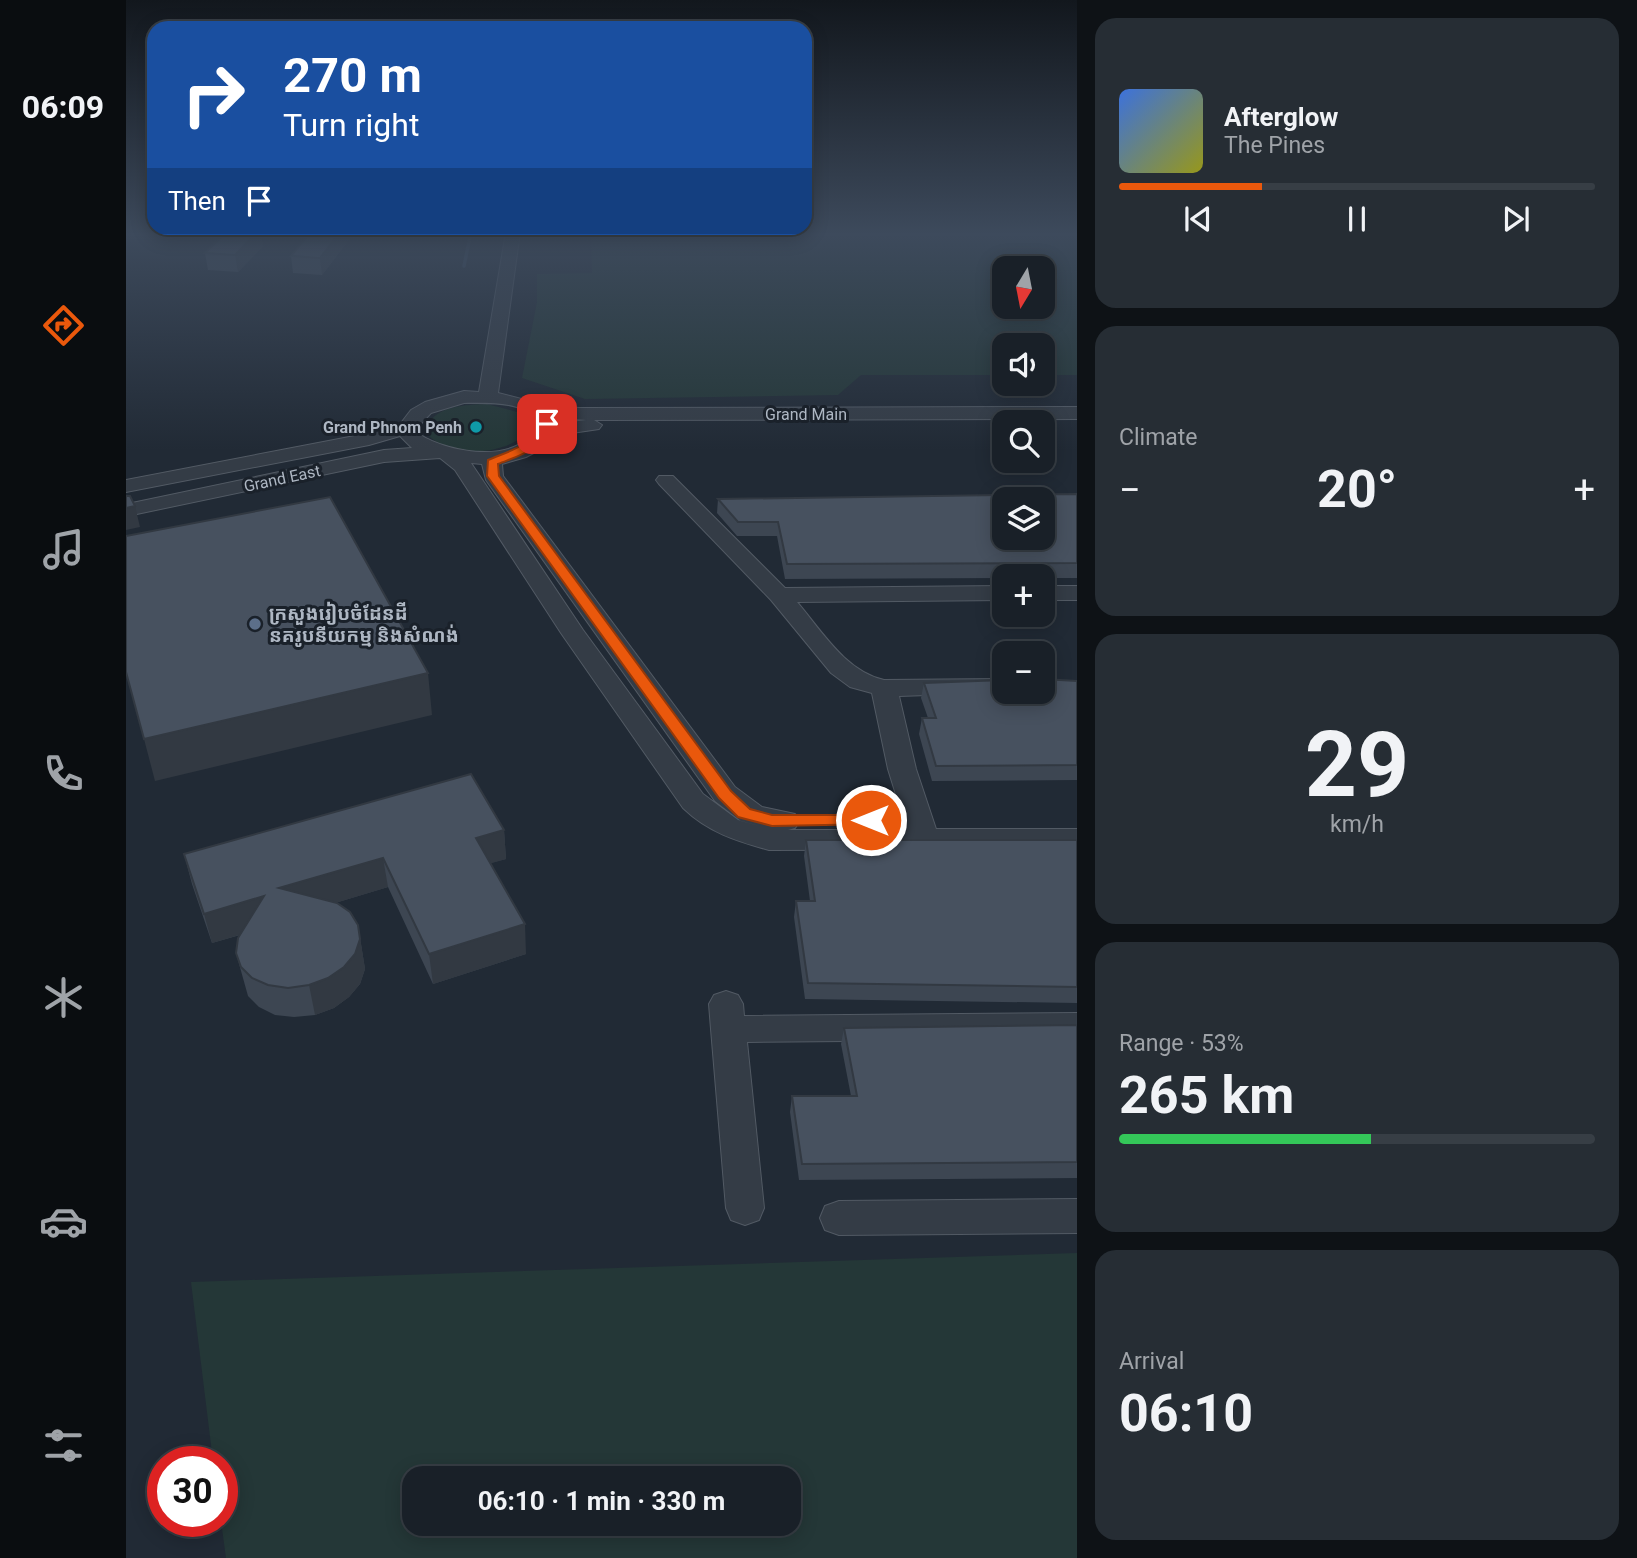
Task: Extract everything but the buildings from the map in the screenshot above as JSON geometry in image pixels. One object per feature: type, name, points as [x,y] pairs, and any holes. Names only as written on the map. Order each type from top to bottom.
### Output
[{"type":"street","points":[[488,397],[502,305]]},
{"type":"street","name":"Grand Main","points":[[408,427],[419,412],[433,405],[464,397],[514,400],[536,409],[579,414],[1077,413]]},
{"type":"street","points":[[536,409],[544,416],[547,424],[544,435]]},
{"type":"street","name":"Grand Main","points":[[504,455],[532,445],[544,435],[581,425],[992,424]]},
{"type":"street","points":[[1055,424],[1077,424]]},
{"type":"street","points":[[408,427],[410,438],[463,466],[573,633],[673,773],[711,819],[744,824],[769,840],[1077,819]]},
{"type":"street","name":"Grand East","points":[[126,486],[369,439],[408,427]]},
{"type":"street","name":"Grand East","points":[[132,509],[384,456],[440,454],[471,458],[504,455]]},
{"type":"street","points":[[504,455],[492,462],[493,476],[703,765],[725,794],[744,813],[744,824]]},
{"type":"street","points":[[216,469],[228,489]]},
{"type":"street","points":[[666,480],[779,596],[840,668],[859,682],[884,688],[992,687]]},
{"type":"street","points":[[687,504],[715,504]]},
{"type":"street","points":[[779,596],[992,593]]},
{"type":"street","points":[[1055,593],[1077,593]]},
{"type":"street","points":[[884,688],[902,769],[923,830]]},
{"type":"street","points":[[673,773],[703,765]]},
{"type":"street","points":[[923,830],[1077,838]]},
{"type":"street","points":[[745,1208],[727,1016],[1077,1026]]},
{"type":"street","points":[[839,1218],[1077,1216]]},
{"type":"shaded area","points":[[536,305],[992,305],[992,319],[1055,319],[1055,305],[1077,305],[1077,375],[1055,375],[1055,333],[992,333],[992,375],[861,375],[838,395],[585,399],[522,378]]},
{"type":"shaded area","points":[[487,404],[521,413],[530,424],[529,432],[506,446],[478,451],[450,448],[427,434],[426,427],[431,420],[445,410]]},
{"type":"shaded area","points":[[1077,1253],[1077,1558],[226,1558],[223,1537],[238,1537],[238,1446],[211,1446],[191,1282]]},
{"type":"place","name":"Grand Phnom Penh","points":[[476,427]]},
{"type":"place","name":"ក្រសួងរៀបចំដែនដី នគរូបនីយកម្ម និងសំណង់","points":[[255,624]]},
{"type":"route","points":[[547,424],[544,435],[532,445],[492,462],[493,476],[725,794],[744,813],[772,821],[871,820]]}]
